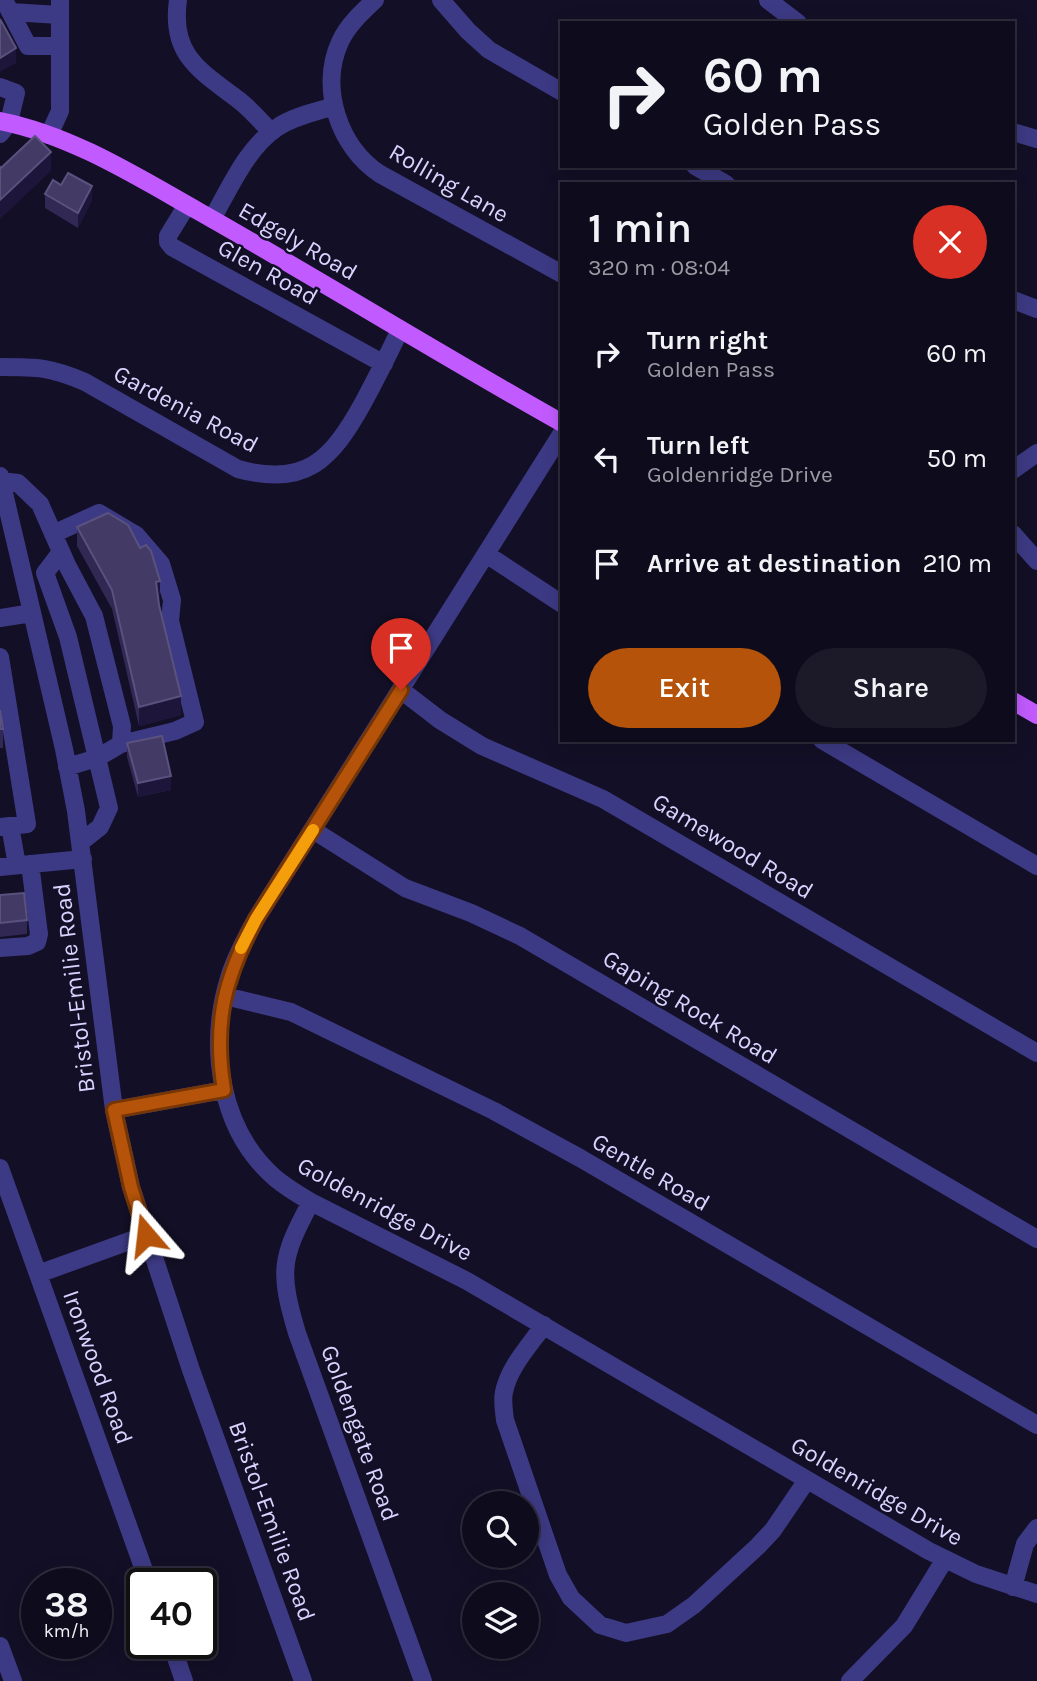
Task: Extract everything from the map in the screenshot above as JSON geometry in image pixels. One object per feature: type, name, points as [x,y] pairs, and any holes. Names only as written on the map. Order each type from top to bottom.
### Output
[{"type":"main road","name":"Edgely Road","points":[[3,126],[50,135],[75,145],[212,219],[560,422]]},
{"type":"main road","points":[[1015,702],[1037,715]]},
{"type":"street","points":[[178,0],[177,31],[192,62],[201,73],[251,110],[271,132]]},
{"type":"street","name":"Rolling Lane","points":[[375,0],[359,14],[338,45],[332,77],[334,106],[346,139],[372,169],[560,273]]},
{"type":"street","points":[[441,0],[489,50],[560,91]]},
{"type":"street","points":[[768,0],[795,21]]},
{"type":"street","points":[[50,135],[60,111],[60,46],[60,7],[7,6],[28,46],[60,46]]},
{"type":"street","points":[[0,87],[16,93],[3,126]]},
{"type":"street","points":[[212,219],[249,158],[271,132],[280,125],[334,106]]},
{"type":"street","points":[[1015,133],[1037,139]]},
{"type":"street","points":[[698,168],[723,182]]},
{"type":"street","name":"Glen Road","points":[[187,205],[168,236],[172,247],[384,364]]},
{"type":"street","points":[[1015,301],[1037,309]]},
{"type":"street","name":"Gardenia Road","points":[[0,367],[39,367],[58,371],[141,413],[238,469],[257,474],[293,474],[308,469],[332,451],[348,430],[400,330]]},
{"type":"street","name":"Goldenridge Drive","points":[[560,436],[256,919],[238,953],[225,996],[219,1055],[224,1090],[236,1127],[252,1153],[275,1178],[311,1202],[467,1281],[945,1559],[975,1574],[1037,1594]]},
{"type":"street","points":[[1015,469],[1037,453]]},
{"type":"street","points":[[1,479],[18,483],[40,504],[94,616],[122,726],[121,744]]},
{"type":"street","name":"Bristol-Emilie Road","points":[[1,479],[74,799],[114,1110],[128,1176],[191,1370],[303,1681]]},
{"type":"street","points":[[53,534],[99,513],[136,535],[162,564],[172,600],[170,621],[195,722],[175,731],[121,744],[97,758],[67,767]]},
{"type":"street","points":[[1015,536],[1037,561]]},
{"type":"street","points":[[16,865],[82,850],[100,827],[109,808],[68,637],[45,573],[61,552]]},
{"type":"street","points":[[486,554],[560,603]]},
{"type":"street","points":[[0,618],[32,613]]},
{"type":"street","points":[[0,657],[27,824],[5,826],[39,934],[37,942],[28,946],[0,948]]},
{"type":"street","name":"Gamewood Road","points":[[401,690],[440,720],[482,746],[603,799],[1037,1053]]},
{"type":"street","points":[[55,711],[85,704]]},
{"type":"street","points":[[825,742],[1037,866]]},
{"type":"street","points":[[74,799],[106,790]]},
{"type":"street","name":"Gaping Rock Road","points":[[313,830],[405,888],[471,913],[520,936],[1037,1239]]},
{"type":"street","name":"Gentle Road","points":[[225,996],[290,1012],[494,1111],[580,1158],[1037,1425]]},
{"type":"street","points":[[114,1110],[224,1090]]},
{"type":"street","name":"Ironwood Road","points":[[0,1168],[143,1568]]},
{"type":"street","name":"Goldengate Road","points":[[311,1202],[292,1237],[286,1255],[286,1294],[297,1333],[423,1681]]},
{"type":"street","points":[[38,1274],[146,1235]]},
{"type":"street","points":[[544,1325],[519,1360],[508,1381],[503,1394],[505,1420],[561,1582],[571,1598],[600,1625],[626,1633],[640,1632],[676,1619],[773,1530],[807,1480]]},
{"type":"street","points":[[1013,1587],[1025,1544],[1037,1528]]},
{"type":"street","points":[[850,1681],[904,1626],[945,1559]]},
{"type":"street","points":[[0,1646],[13,1681]]},
{"type":"street","points":[[176,1659],[184,1681]]},
{"type":"building","points":[[0,19],[16,48],[0,58]]},
{"type":"building","points":[[35,136],[51,152],[0,200],[0,167]]},
{"type":"building","points":[[68,173],[92,186],[78,213],[45,194],[53,180],[61,185]]},
{"type":"building","points":[[108,513],[128,525],[140,548],[146,545],[151,551],[160,581],[156,582],[159,605],[181,696],[139,707],[112,590],[77,527]]},
{"type":"building","points":[[162,736],[171,776],[138,783],[127,743]]},
{"type":"building","points":[[24,893],[27,920],[0,923],[0,895]]},
{"type":"slow traffic","points":[[241,948],[256,919],[313,830]]},
{"type":"route","points":[[146,1235],[131,1187],[114,1110],[224,1090],[219,1055],[220,1028],[229,979],[238,953],[256,919],[401,690]]}]
